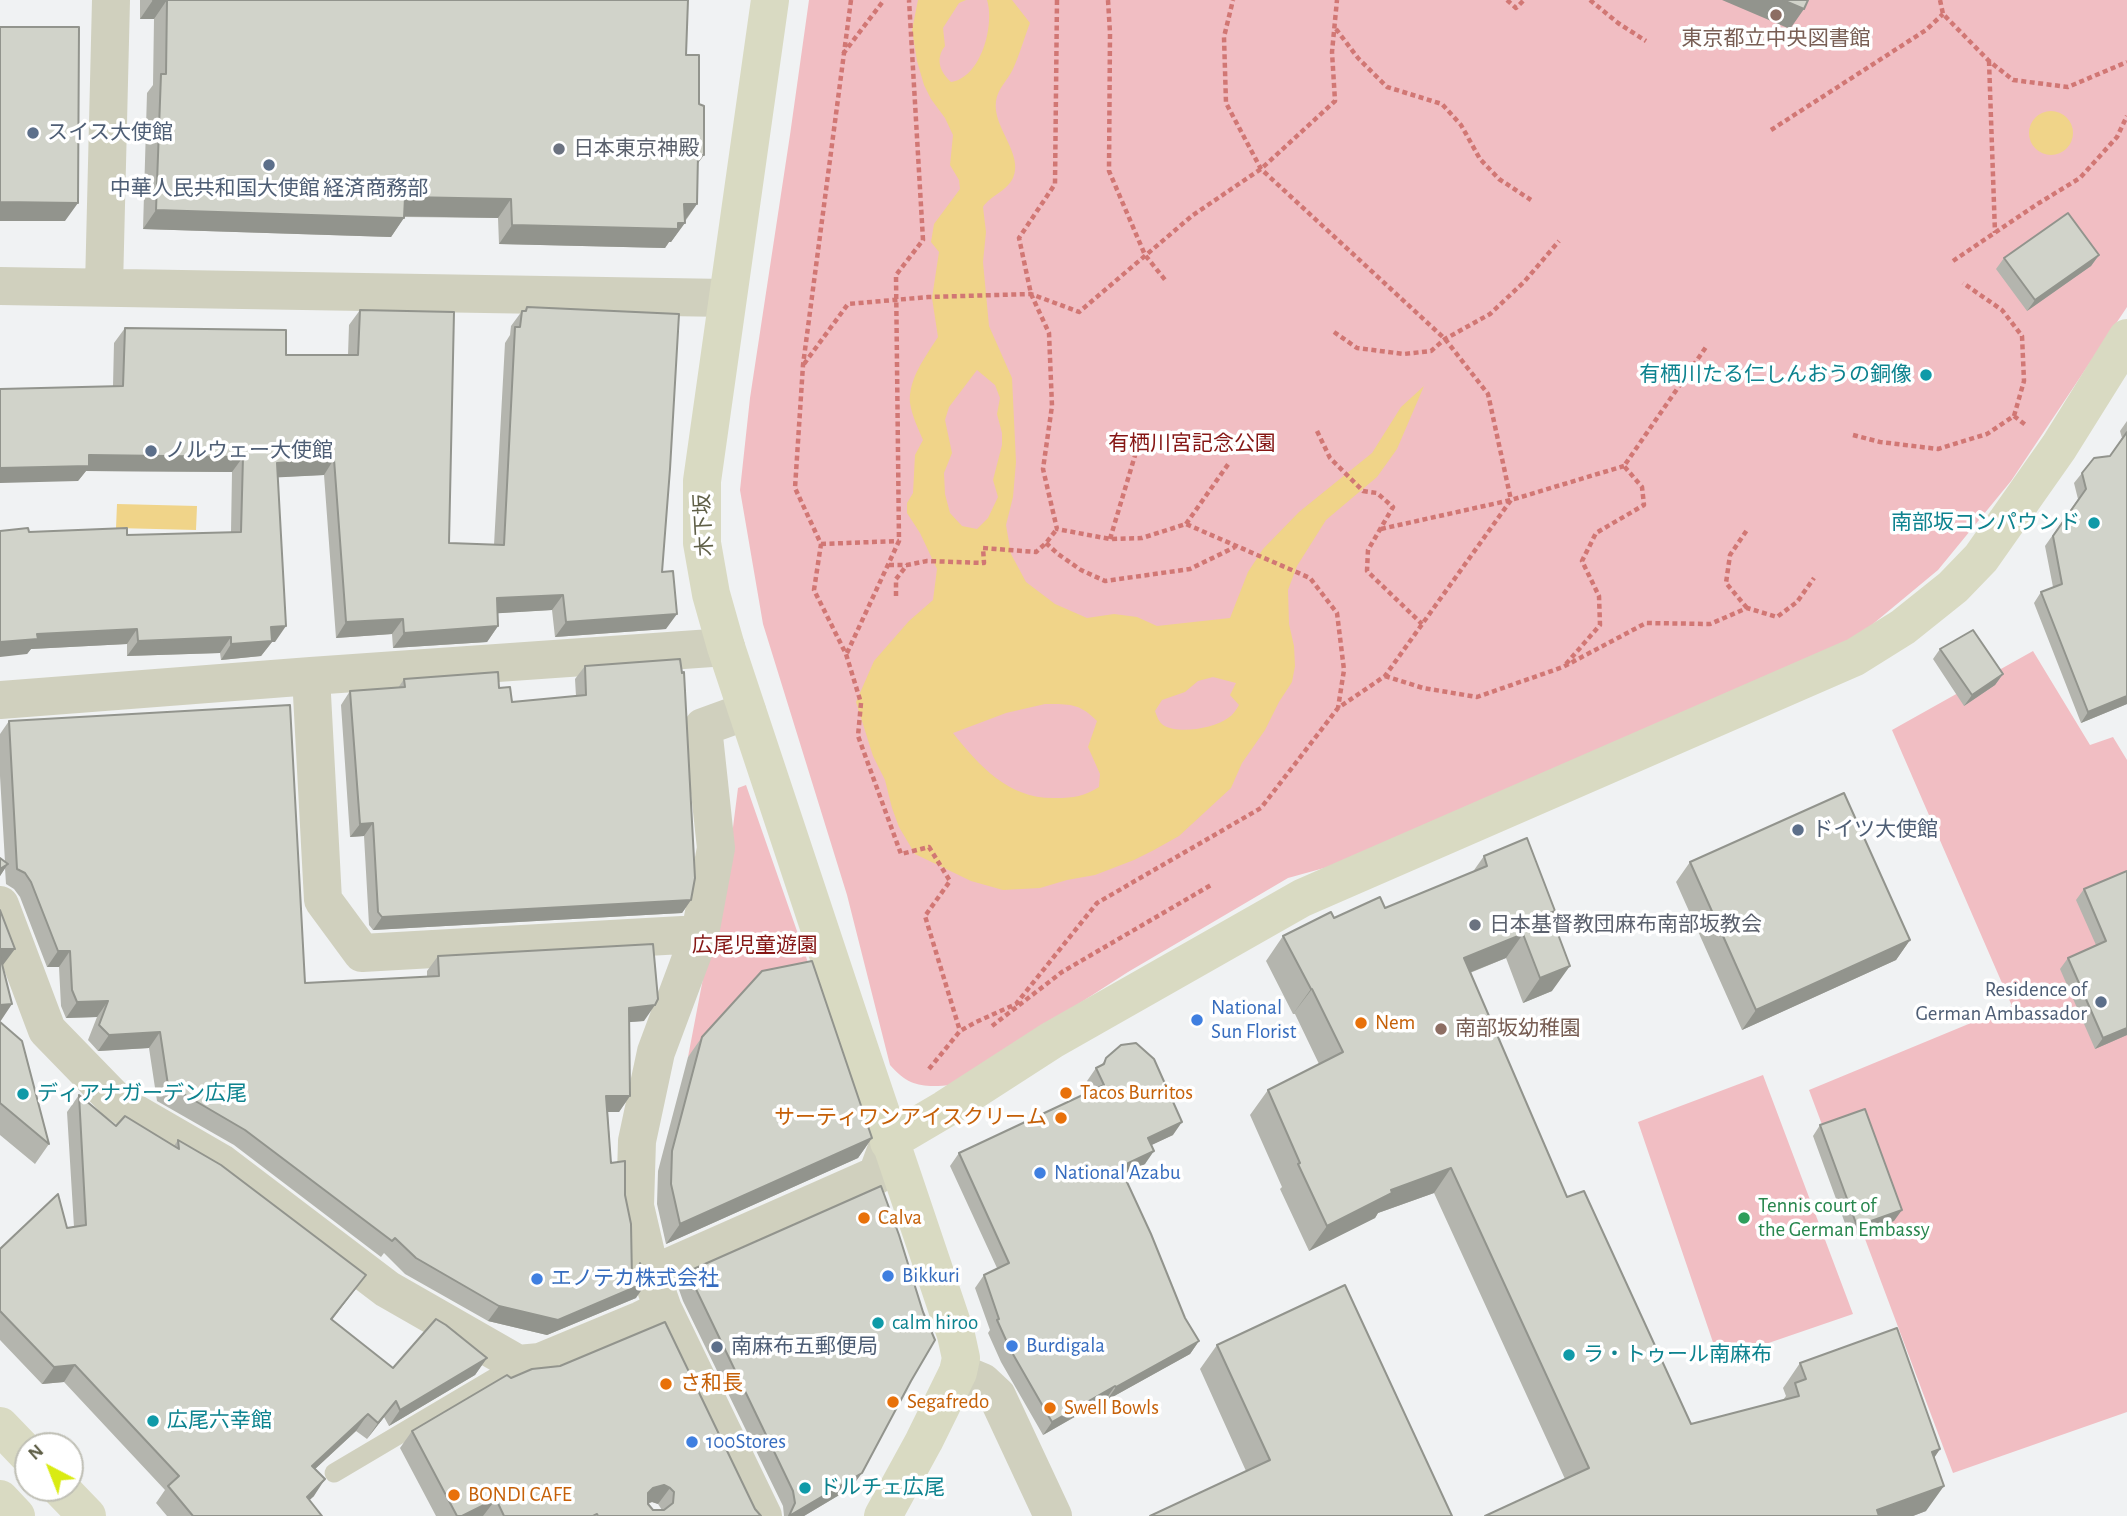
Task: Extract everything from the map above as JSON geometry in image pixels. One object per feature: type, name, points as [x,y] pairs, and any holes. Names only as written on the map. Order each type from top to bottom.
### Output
[{"type":"street","points":[[104,287],[111,0]]},
{"type":"street","name":"木下坂","points":[[770,0],[702,481],[702,543],[711,594],[726,648],[889,1142],[956,1335],[961,1358],[958,1372]]},
{"type":"street","points":[[0,286],[727,298]]},
{"type":"street","points":[[0,905],[47,1030],[115,1100],[221,1163],[387,1289],[518,1364],[540,1362],[641,1320],[657,1292],[877,1175],[889,1142],[1052,1040],[1302,898],[1856,657],[1894,633],[1953,587],[1981,558],[2125,347]]},
{"type":"street","points":[[0,700],[726,648]]},
{"type":"street","points":[[311,676],[323,900],[362,953],[701,934]]},
{"type":"street","points":[[747,711],[703,727],[716,848],[701,934],[656,1052],[637,1141],[635,1206],[657,1292],[763,1516]]},
{"type":"street","points":[[883,1516],[958,1372],[982,1382],[998,1396],[1053,1516]]},
{"type":"street","points":[[0,1426],[14,1440]]},
{"type":"street","points":[[0,1499],[16,1516]]},
{"type":"street","points":[[74,1502],[87,1516]]},
{"type":"lane","points":[[334,1473],[518,1364]]},
{"type":"path","points":[[850,0],[803,365],[795,488],[821,544],[814,590],[846,654],[861,703],[859,736],[901,853],[929,847],[950,881],[925,916],[960,1031]]},
{"type":"path","points":[[842,54],[884,0]]},
{"type":"path","points":[[846,654],[899,541],[896,275],[923,240],[909,0]]},
{"type":"path","points":[[1057,0],[1055,184],[1019,238],[1031,294],[1049,333],[1052,406],[1043,469],[1057,529]]},
{"type":"path","points":[[1108,0],[1109,171],[1144,255],[1166,281]]},
{"type":"path","points":[[928,1070],[960,1031],[1016,1004],[1097,903],[1261,808],[1338,708],[1385,676],[1511,500],[1488,394],[1445,339],[1261,169],[1226,103],[1224,37],[1233,0]]},
{"type":"path","points":[[803,365],[848,304],[928,297],[1031,294],[1079,312],[1193,215],[1261,169],[1335,101],[1332,52],[1337,0]]},
{"type":"path","points":[[1507,0],[1516,8],[1524,0]]},
{"type":"path","points":[[1590,0],[1618,23],[1646,40]]},
{"type":"path","points":[[1940,0],[1943,15],[1989,61],[2013,80],[2068,87],[2127,62]]},
{"type":"path","points":[[1770,130],[1926,30],[1943,15]]},
{"type":"path","points":[[1335,28],[1358,58],[1387,87],[1442,104],[1461,125],[1479,159],[1499,179],[1531,200]]},
{"type":"path","points":[[1989,61],[1995,234]]},
{"type":"path","points":[[1953,261],[2080,178],[2117,137],[2127,116]]},
{"type":"path","points":[[1334,332],[1357,348],[1404,354],[1431,351],[1445,339],[1490,314],[1524,282],[1559,242]]},
{"type":"path","points":[[1853,435],[1880,442],[1938,449],[1987,434],[2014,416],[2024,381],[2022,336],[2002,310],[1963,284]]},
{"type":"path","points":[[1381,529],[1511,500],[1624,466],[1706,347]]},
{"type":"path","points":[[1317,431],[1330,458],[1363,491],[1377,493],[1393,507],[1368,550],[1367,571],[1422,624]]},
{"type":"path","points":[[1110,540],[1142,432]]},
{"type":"path","points":[[1057,529],[1110,540],[1142,538],[1186,524],[1229,463]]},
{"type":"path","points":[[1563,667],[1600,625],[1599,596],[1582,561],[1596,533],[1644,505],[1642,487],[1624,466]]},
{"type":"path","points":[[1186,524],[1310,578],[1337,613],[1344,670],[1338,708]]},
{"type":"path","points":[[889,565],[927,561],[984,563],[983,548],[1036,552],[1057,529]]},
{"type":"path","points":[[1747,530],[1730,555],[1726,583],[1747,608],[1777,617],[1797,601],[1814,578]]},
{"type":"path","points":[[821,544],[899,541]]},
{"type":"path","points":[[1046,543],[1081,570],[1105,581],[1190,569],[1235,547]]},
{"type":"path","points":[[896,596],[896,579],[907,565]]},
{"type":"path","points":[[1385,676],[1423,688],[1477,697],[1563,667],[1646,623],[1710,624],[1747,608]]},
{"type":"path","points":[[987,1031],[1062,972],[1211,885]]},
{"type":"green space","name":"有栖川宮記念公園","points":[[809,0],[2127,0],[2127,307],[2011,481],[1938,570],[1850,643],[1353,860],[1288,878],[1128,972],[953,1085],[918,1084],[904,1078],[890,1065],[847,895],[763,624],[740,490],[750,398]]},
{"type":"green space","points":[[2033,651],[2090,745],[2113,737],[2127,760],[2127,1412],[1953,1473],[1809,1090],[2012,1006],[1892,730]]},
{"type":"green space","name":"広尾児童遊園","points":[[746,785],[812,974],[748,991],[688,1057],[705,968],[725,890],[738,788]]},
{"type":"green space","name":"Tennis court of the German Embassy","points":[[1763,1075],[1853,1314],[1719,1360],[1638,1122]]},
{"type":"shaded area","points":[[918,0],[966,0],[959,3],[943,28],[945,46],[940,56],[940,65],[951,82],[970,71],[978,61],[989,23],[987,0],[1012,0],[1030,23],[1011,73],[996,101],[996,111],[1011,150],[1015,169],[1010,183],[983,207],[986,232],[983,262],[989,326],[1012,378],[1016,462],[1013,497],[1006,525],[1011,554],[1026,582],[1055,604],[1087,618],[1114,614],[1137,617],[1157,626],[1230,618],[1248,572],[1263,549],[1299,512],[1372,453],[1401,407],[1424,386],[1397,449],[1377,477],[1326,520],[1297,566],[1288,590],[1289,624],[1295,666],[1292,682],[1265,730],[1242,763],[1231,788],[1179,836],[1154,850],[1095,875],[1040,888],[1003,890],[971,881],[915,854],[899,827],[856,702],[874,661],[909,621],[933,600],[937,569],[907,513],[907,503],[913,493],[915,455],[923,440],[912,413],[910,394],[919,368],[938,337],[932,298],[939,252],[931,242],[934,224],[960,189],[959,180],[950,165],[953,135],[924,85],[912,30]],"holes":[[[977,370],[995,385],[1000,398],[997,414],[1002,433],[1002,445],[993,480],[998,497],[988,518],[977,529],[962,526],[950,513],[945,494],[944,473],[952,453],[945,420],[949,407]],[[1213,677],[1236,683],[1230,695],[1239,705],[1230,717],[1205,727],[1178,730],[1163,725],[1155,711],[1162,700],[1185,692],[1198,681]],[[1045,704],[1060,704],[1079,708],[1091,715],[1097,721],[1088,747],[1100,774],[1099,787],[1074,797],[1040,797],[1011,787],[985,769],[953,733],[1006,713]]]},
{"type":"shaded area","points":[[2051,111],[2060,112],[2067,117],[2072,124],[2072,142],[2067,149],[2060,154],[2051,155],[2042,154],[2035,149],[2030,142],[2029,133],[2030,124],[2035,117],[2042,112]]},
{"type":"shaded area","points":[[117,504],[197,506],[196,530],[116,528]]},
{"type":"building","points":[[167,0],[688,0],[686,55],[699,55],[699,104],[704,106],[704,155],[698,155],[697,204],[684,204],[685,223],[678,223],[678,229],[512,225],[511,199],[405,197],[404,218],[156,210],[161,74],[166,74]]},
{"type":"building","points":[[1783,0],[1808,0],[1804,9]]},
{"type":"building","name":"スイス大使館","points":[[0,27],[79,27],[78,203],[0,202]]},
{"type":"building","points":[[2068,213],[2099,255],[2035,300],[2004,258]]},
{"type":"building","points":[[527,307],[679,314],[662,572],[673,571],[677,614],[566,622],[563,595],[497,598],[498,626],[404,633],[403,619],[346,622],[334,459],[277,463],[286,626],[271,627],[272,641],[231,644],[231,637],[138,641],[137,629],[37,634],[38,639],[0,642],[0,531],[28,528],[29,532],[127,528],[127,535],[241,532],[243,457],[89,455],[89,466],[0,468],[0,389],[123,386],[125,328],[286,330],[286,355],[358,355],[360,310],[454,312],[449,543],[504,545],[515,327],[520,327],[522,311],[526,311]]},
{"type":"building","points":[[2127,432],[2127,696],[2088,712],[2041,592],[2062,584],[2053,536],[2086,489],[2082,473],[2094,458],[2110,456]]},
{"type":"building","points":[[1973,630],[2003,674],[1972,695],[1940,649]]},
{"type":"building","points":[[680,659],[682,673],[684,672],[695,878],[691,900],[382,917],[378,912],[373,823],[360,824],[350,691],[405,687],[404,679],[498,672],[499,688],[510,687],[512,702],[586,695],[585,666]]},
{"type":"building","points":[[290,705],[305,983],[439,976],[438,956],[653,944],[658,999],[655,1005],[629,1008],[630,1096],[606,1096],[611,1163],[625,1161],[625,1195],[631,1224],[632,1280],[636,1280],[640,1263],[647,1282],[558,1320],[499,1306],[416,1258],[395,1238],[392,1241],[245,1130],[168,1085],[160,1032],[109,1035],[99,1025],[108,1001],[77,1002],[72,990],[70,951],[58,951],[31,882],[25,873],[17,869],[9,721]]},
{"type":"building","points":[[1844,793],[1910,940],[1756,1010],[1690,862]]},
{"type":"building","points":[[1527,838],[1555,911],[1550,913],[1570,966],[1540,978],[1523,934],[1464,958],[1567,1197],[1584,1191],[1691,1424],[1799,1396],[1795,1383],[1806,1379],[1800,1363],[1897,1328],[1940,1449],[1932,1452],[1944,1486],[1877,1510],[1879,1516],[1485,1516],[1589,1468],[1451,1168],[1391,1190],[1392,1193],[1327,1226],[1268,1090],[1343,1052],[1283,936],[1331,912],[1334,918],[1380,897],[1385,908],[1487,866],[1484,856]]},
{"type":"building","points":[[0,858],[8,864],[0,869]]},
{"type":"building","points":[[2127,871],[2127,1028],[2103,1038],[2068,958],[2106,941],[2084,889]]},
{"type":"building","points":[[0,910],[15,949],[0,949]]},
{"type":"building","points":[[0,956],[12,1004],[0,1005]]},
{"type":"building","points":[[812,961],[872,1138],[680,1224],[671,1184],[672,1151],[702,1037],[762,971]]},
{"type":"building","points":[[0,1022],[22,1041],[49,1144],[0,1103]]},
{"type":"building","points":[[1136,1043],[1154,1059],[1182,1122],[1148,1138],[1154,1151],[1120,1167],[1185,1318],[1199,1341],[1052,1422],[1010,1349],[997,1320],[999,1319],[984,1275],[1009,1263],[959,1153],[1104,1085],[1096,1068],[1104,1064],[1106,1058],[1121,1045]]},
{"type":"building","points":[[79,1095],[116,1126],[125,1116],[179,1149],[178,1140],[221,1165],[366,1275],[331,1319],[393,1368],[436,1319],[487,1358],[400,1410],[396,1401],[378,1423],[368,1414],[312,1466],[325,1479],[307,1497],[322,1516],[193,1516],[168,1486],[179,1476],[75,1365],[54,1367],[0,1311],[0,1249],[58,1194],[67,1228],[86,1225]]},
{"type":"building","points":[[1865,1109],[1902,1210],[1857,1226],[1820,1125]]},
{"type":"building","points":[[881,1186],[935,1340],[862,1473],[789,1516],[795,1503],[793,1491],[689,1271]]},
{"type":"building","points":[[1345,1285],[1452,1516],[1150,1516],[1270,1460],[1217,1345]]},
{"type":"building","points":[[665,1322],[755,1509],[761,1516],[504,1516],[496,1499],[457,1516],[412,1431],[507,1375],[511,1378],[532,1369],[560,1366]],"holes":[[[664,1485],[674,1492],[673,1503],[664,1510],[653,1510],[648,1504],[648,1493],[653,1488]]]},
{"type":"place","name":"東京都立中央図書館","points":[[1776,15]]},
{"type":"place","name":"スイス大使館","points":[[33,133]]},
{"type":"place","name":"日本東京神殿","points":[[559,149]]},
{"type":"place","name":"中華人民共和国大使館 経済商務部","points":[[269,165]]},
{"type":"place","name":"有栖川たる仁しんおうの銅像","points":[[1926,375]]},
{"type":"place","name":"ノルウェー大使館","points":[[151,451]]},
{"type":"place","name":"南部坂コンパウンド","points":[[2094,523]]},
{"type":"place","name":"ドイツ大使館","points":[[1798,830]]},
{"type":"place","name":"日本基督教団麻布南部坂教会","points":[[1475,925]]},
{"type":"place","name":"Residence of German Ambassador","points":[[2101,1002]]},
{"type":"place","name":"National Sun Florist","points":[[1197,1020]]},
{"type":"place","name":"Nem","points":[[1361,1023]]},
{"type":"place","name":"南部坂幼稚園","points":[[1441,1029]]},
{"type":"place","name":"Tacos Burritos","points":[[1066,1093]]},
{"type":"place","name":"ディアナガーデン広尾","points":[[23,1094]]},
{"type":"place","name":"サーティワンアイスクリーム","points":[[1061,1118]]},
{"type":"place","name":"National Azabu","points":[[1040,1173]]},
{"type":"place","name":"Calva","points":[[864,1218]]},
{"type":"place","name":"Tennis court of the German Embassy","points":[[1744,1218]]},
{"type":"place","name":"Bikkuri","points":[[888,1276]]},
{"type":"place","name":"エノテカ株式会社","points":[[537,1279]]},
{"type":"place","name":"calm hiroo","points":[[878,1323]]},
{"type":"place","name":"Burdigala","points":[[1012,1346]]},
{"type":"place","name":"南麻布五郵便局","points":[[717,1347]]},
{"type":"place","name":"ラ・トゥール南麻布","points":[[1569,1355]]},
{"type":"place","name":"さ和長","points":[[666,1384]]},
{"type":"place","name":"Segafredo","points":[[893,1402]]},
{"type":"place","name":"Swell Bowls","points":[[1050,1408]]},
{"type":"place","name":"広尾六幸館","points":[[153,1421]]},
{"type":"place","name":"100Stores","points":[[692,1442]]},
{"type":"place","name":"ドルチェ広尾","points":[[805,1488]]},
{"type":"place","name":"BONDI CAFE","points":[[454,1495]]}]
